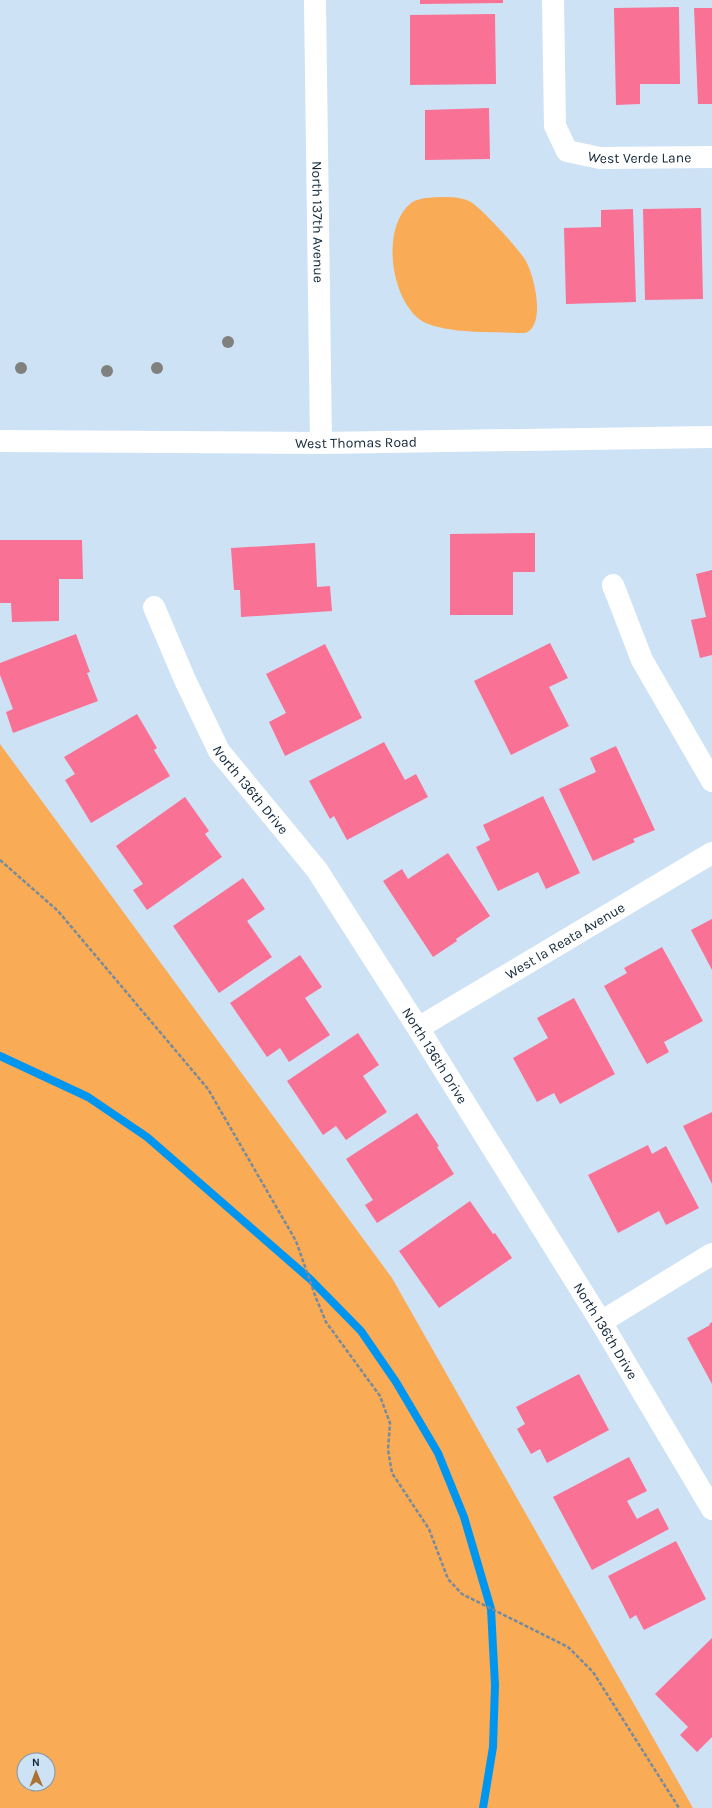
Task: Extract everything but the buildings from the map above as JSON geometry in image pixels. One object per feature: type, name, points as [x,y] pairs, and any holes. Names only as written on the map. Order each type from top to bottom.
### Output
[{"type":"street","name":"North 137th Avenue","points":[[315,0],[321,444]]},
{"type":"street","name":"West Verde Lane","points":[[553,0],[555,126],[567,151],[600,158],[712,157]]},
{"type":"street","name":"West Thomas Road","points":[[0,441],[138,441],[321,444],[712,437]]},
{"type":"street","points":[[613,585],[642,660],[712,781]]},
{"type":"street","name":"North 136th Drive","points":[[154,607],[185,680],[219,750],[317,870],[418,1028],[600,1322],[712,1509]]},
{"type":"street","name":"West la Reata Avenue","points":[[418,1028],[712,853]]},
{"type":"street","points":[[600,1322],[712,1254]]},
{"type":"path","points":[[0,860],[58,911],[208,1090],[296,1241],[326,1322],[380,1396],[390,1423],[388,1450],[392,1473],[429,1529],[448,1579],[462,1594],[568,1647],[593,1672],[679,1808]]},
{"type":"shaded area","points":[[454,197],[471,202],[507,237],[520,252],[528,265],[535,286],[537,310],[536,320],[532,328],[525,333],[457,330],[431,325],[422,321],[411,311],[403,298],[393,264],[395,229],[401,214],[411,203],[425,198]]},
{"type":"shaded area","points":[[0,744],[392,1278],[693,1808],[0,1808]]},
{"type":"waterway","points":[[0,1056],[88,1097],[147,1137],[310,1279],[361,1331],[396,1382],[438,1453],[464,1517],[491,1609],[495,1685],[493,1747],[483,1808]]}]
